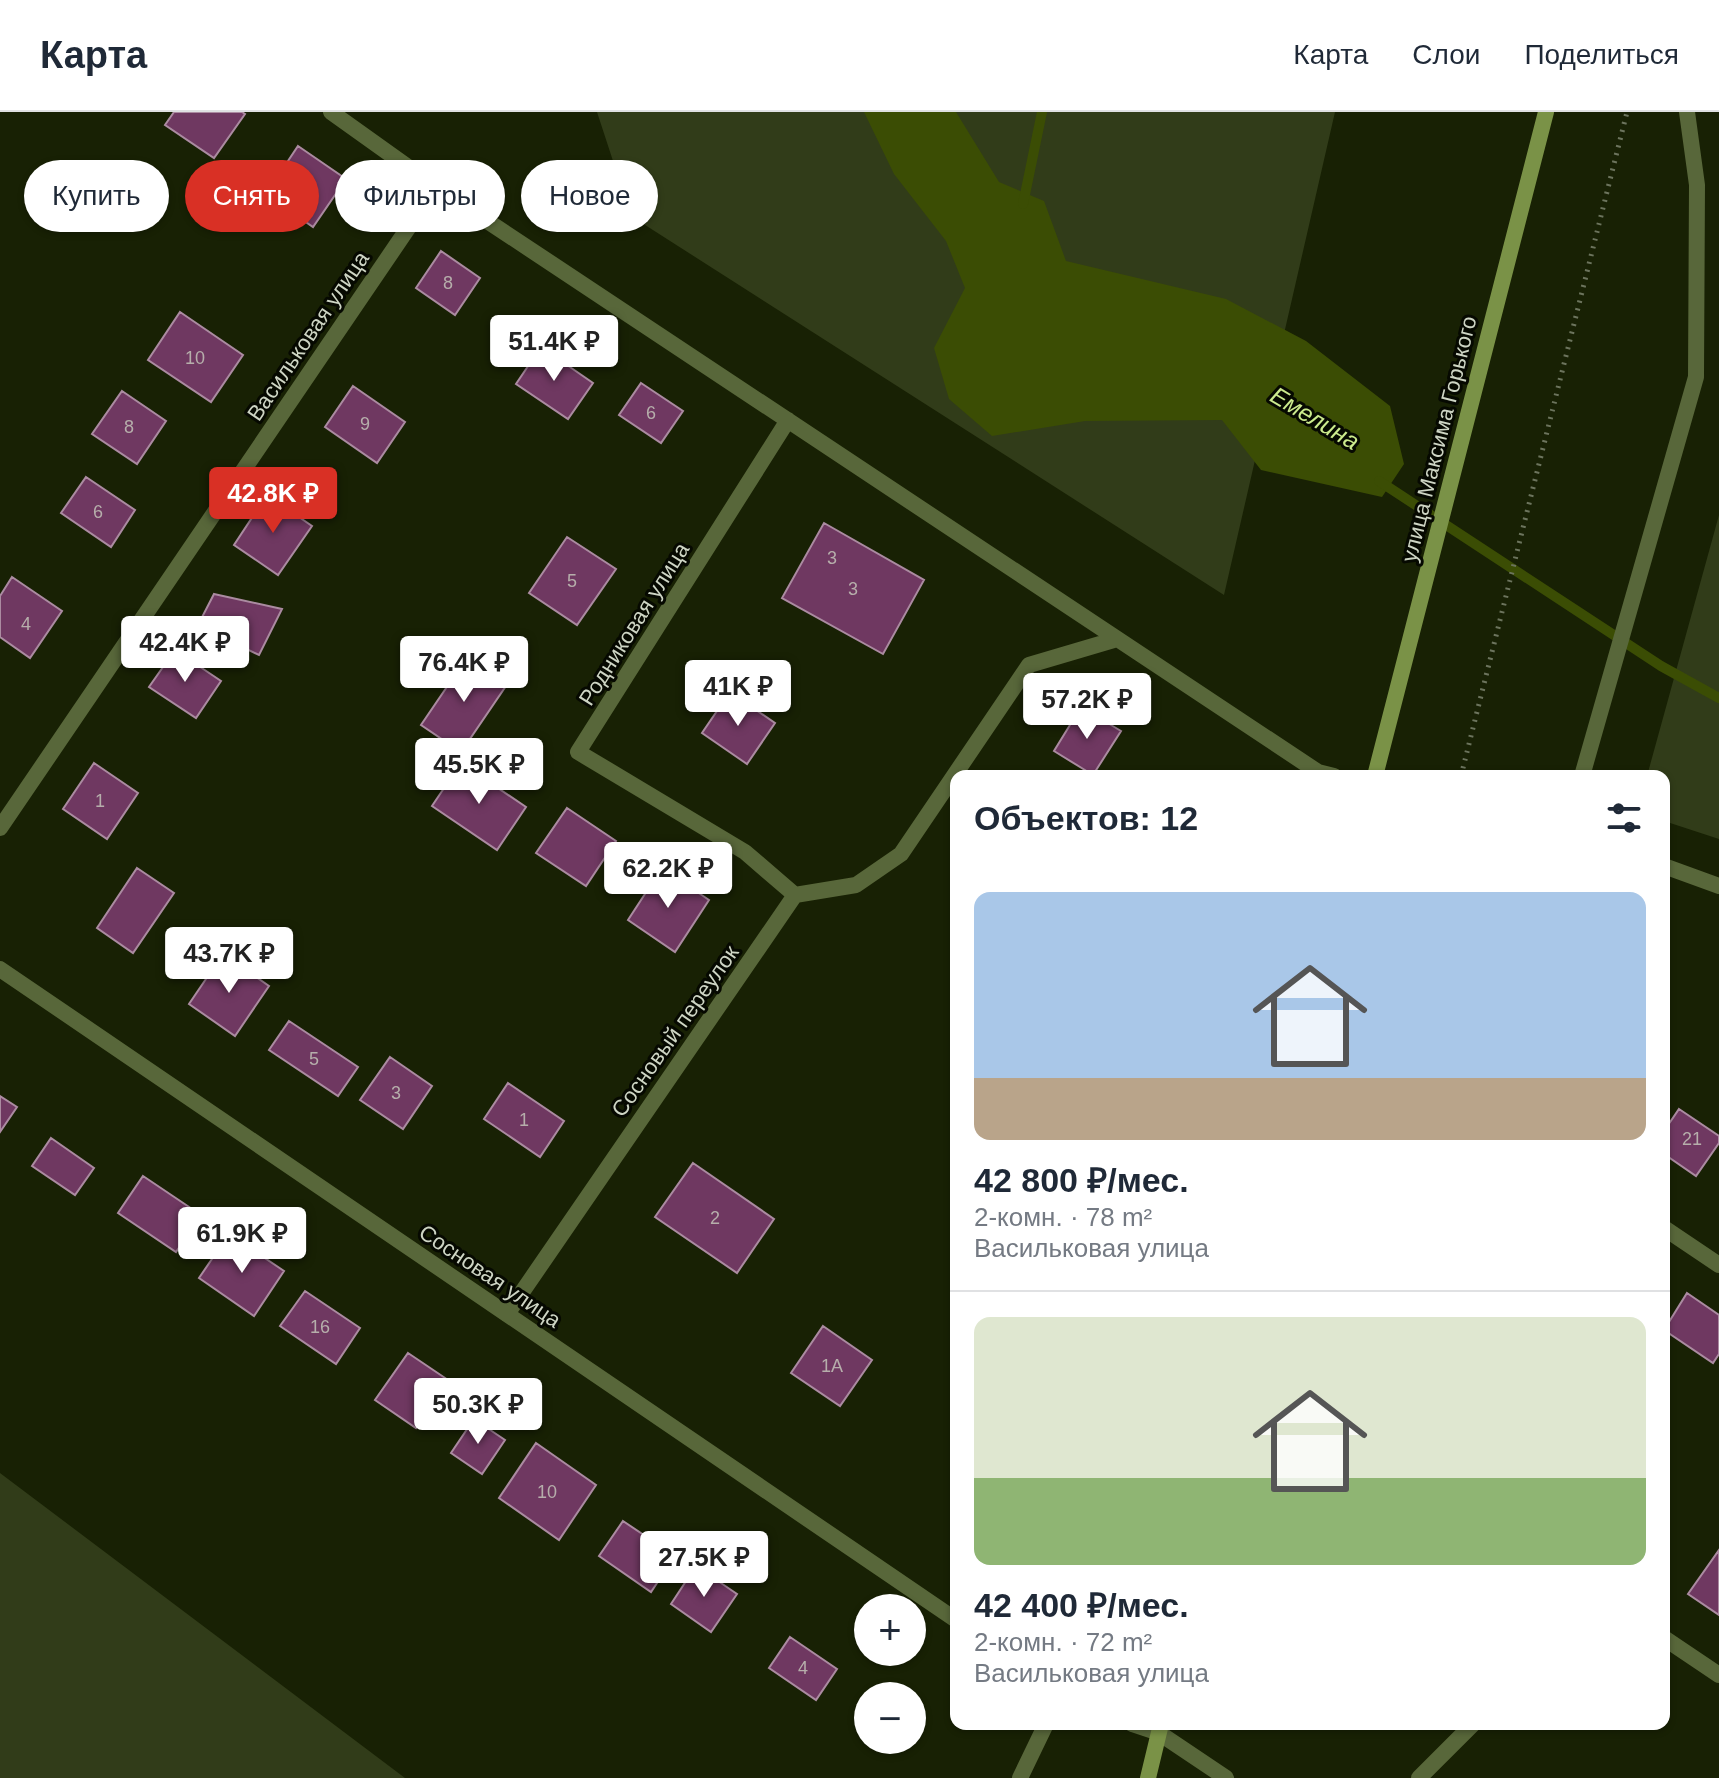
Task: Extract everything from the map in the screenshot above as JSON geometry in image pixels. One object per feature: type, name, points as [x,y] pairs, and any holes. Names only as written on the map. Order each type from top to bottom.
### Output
[{"type":"main road","name":"улица Максима Горького","points":[[1377,770],[1546,112]]},
{"type":"main road","points":[[1148,1778],[1160,1730]]},
{"type":"street","points":[[331,112],[398,160]]},
{"type":"street","points":[[1584,770],[1696,377],[1697,185],[1687,112]]},
{"type":"street","name":"Васильковая улица","points":[[0,828],[405,232]]},
{"type":"street","points":[[504,232],[1315,770]]},
{"type":"street","name":"Родниковая улица","points":[[788,420],[578,752],[745,852],[795,895]]},
{"type":"street","points":[[958,770],[1029,665],[1117,639]]},
{"type":"street","points":[[795,895],[856,885],[901,854],[950,782]]},
{"type":"street","points":[[1670,868],[1719,886]]},
{"type":"street","name":"Сосновый переулок","points":[[507,1314],[795,895]]},
{"type":"street","name":"Сосновая улица","points":[[0,969],[950,1616]]},
{"type":"street","points":[[1670,1232],[1719,1265]]},
{"type":"street","points":[[1670,1642],[1719,1675]]},
{"type":"street","points":[[1020,1778],[1043,1730]]},
{"type":"street","points":[[1163,1730],[1226,1778]]},
{"type":"street","points":[[1419,1778],[1467,1730]]},
{"type":"path","points":[[1462,770],[1627,112]]},
{"type":"shaded area","points":[[597,112],[1335,112],[1224,595],[656,232],[658,160],[613,160]]},
{"type":"shaded area","points":[[1719,515],[1719,839],[1670,823],[1670,770],[1649,770]]},
{"type":"shaded area","points":[[0,1473],[405,1778],[0,1778]]},
{"type":"water","points":[[864,112],[956,112],[999,182],[1044,201],[1066,261],[1226,299],[1306,341],[1390,406],[1404,464],[1382,497],[1261,470],[1222,420],[1085,421],[992,436],[949,399],[934,348],[965,288],[946,241],[894,174]]},
{"type":"building","points":[[174,112],[245,114],[214,158],[165,125]]},
{"type":"building","points":[[298,146],[318,160],[289,160]]},
{"type":"building","points":[[319,160],[335,171],[335,195],[319,218]]},
{"type":"building","points":[[441,251],[480,278],[455,315],[416,288]]},
{"type":"building","points":[[180,312],[243,355],[211,402],[148,360]]},
{"type":"building","points":[[541,347],[593,383],[568,419],[516,384]]},
{"type":"building","points":[[641,383],[683,411],[661,443],[619,415]]},
{"type":"building","points":[[353,386],[405,422],[377,463],[325,427]]},
{"type":"building","points":[[122,391],[166,421],[137,464],[92,434]]},
{"type":"building","points":[[86,477],[135,510],[111,547],[61,513]]},
{"type":"building","points":[[267,495],[312,526],[278,575],[234,545]]},
{"type":"building","points":[[824,523],[924,580],[883,654],[782,598]]},
{"type":"building","points":[[567,537],[616,569],[577,625],[529,593]]},
{"type":"building","points":[[12,577],[62,611],[30,658],[0,637],[0,596]]},
{"type":"building","points":[[214,594],[282,609],[259,655],[198,625]]},
{"type":"building","points":[[175,650],[221,681],[196,718],[149,687]]},
{"type":"building","points":[[468,656],[508,683],[461,752],[421,725]]},
{"type":"building","points":[[730,692],[775,723],[747,764],[702,733]]},
{"type":"building","points":[[1081,707],[1121,731],[1096,770],[1085,770],[1054,751]]},
{"type":"building","points":[[94,763],[138,793],[107,839],[63,809]]},
{"type":"building","points":[[461,763],[526,807],[497,850],[432,806]]},
{"type":"building","points":[[567,808],[616,841],[586,886],[536,853]]},
{"type":"building","points":[[137,868],[174,893],[133,953],[97,928]]},
{"type":"building","points":[[662,868],[709,900],[675,952],[628,920]]},
{"type":"building","points":[[223,954],[269,986],[235,1036],[189,1004]]},
{"type":"building","points":[[289,1021],[358,1067],[338,1096],[269,1050]]},
{"type":"building","points":[[390,1057],[432,1086],[403,1129],[360,1100]]},
{"type":"building","points":[[508,1083],[564,1121],[540,1157],[484,1119]]},
{"type":"building","points":[[0,1096],[17,1107],[0,1132]]},
{"type":"building","points":[[1679,1109],[1719,1136],[1719,1143],[1696,1176],[1670,1158],[1670,1122]]},
{"type":"building","points":[[51,1138],[94,1168],[75,1195],[32,1166]]},
{"type":"building","points":[[693,1163],[774,1219],[737,1273],[655,1217]]},
{"type":"building","points":[[143,1176],[201,1215],[176,1252],[118,1213]]},
{"type":"building","points":[[229,1234],[284,1271],[254,1316],[199,1278]]},
{"type":"building","points":[[305,1291],[360,1328],[336,1364],[280,1326]]},
{"type":"building","points":[[1687,1293],[1719,1315],[1719,1354],[1713,1363],[1670,1334],[1670,1320]]},
{"type":"building","points":[[823,1326],[872,1360],[840,1406],[791,1373]]},
{"type":"building","points":[[408,1353],[448,1380],[416,1428],[375,1400]]},
{"type":"building","points":[[474,1419],[505,1440],[482,1474],[451,1453]]},
{"type":"building","points":[[536,1443],[596,1485],[559,1540],[499,1498]]},
{"type":"building","points":[[623,1521],[675,1556],[651,1592],[599,1556]]},
{"type":"building","points":[[1719,1550],[1719,1615],[1688,1594]]},
{"type":"building","points":[[696,1566],[737,1594],[711,1632],[671,1604]]},
{"type":"building","points":[[790,1637],[837,1669],[816,1700],[769,1668]]},
{"type":"waterway","name":"Емелина","points":[[1023,204],[1042,112]]},
{"type":"waterway","name":"Емелина","points":[[1379,481],[1661,666],[1719,698]]}]
